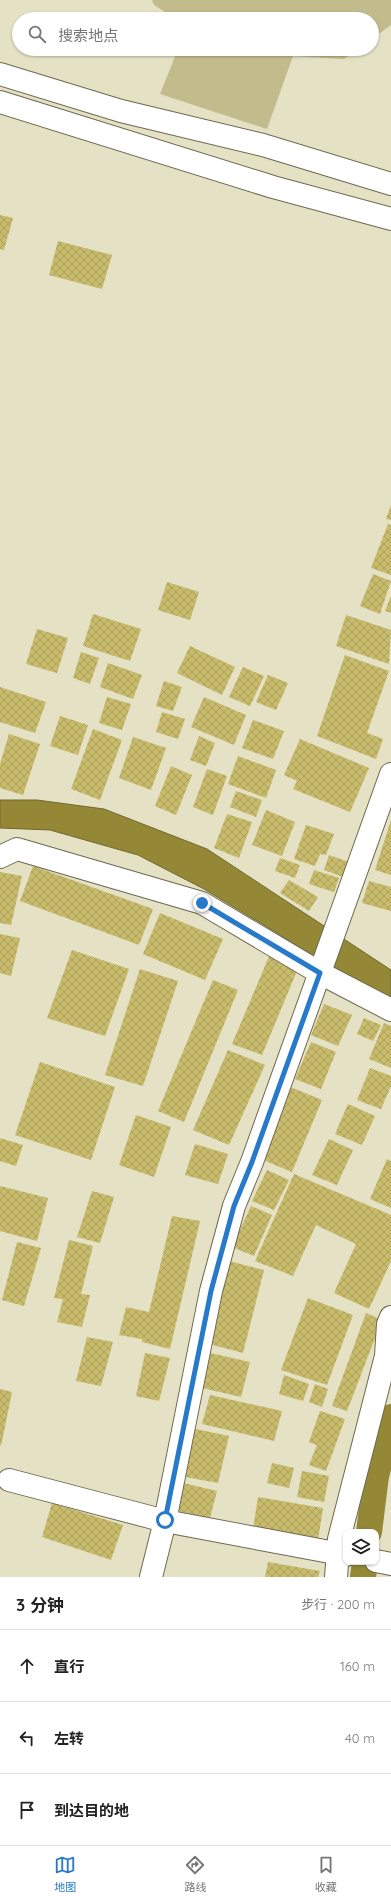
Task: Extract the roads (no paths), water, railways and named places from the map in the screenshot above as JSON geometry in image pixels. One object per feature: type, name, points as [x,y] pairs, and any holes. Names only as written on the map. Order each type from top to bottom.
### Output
[{"type":"street","points":[[0,74],[121,111],[263,145],[391,184]]},
{"type":"street","points":[[0,102],[273,187],[391,219]]},
{"type":"street","points":[[151,1577],[165,1520],[211,1291],[234,1206],[252,1162],[391,774]]},
{"type":"street","points":[[0,857],[17,849],[202,903],[320,973],[391,1010]]},
{"type":"street","points":[[336,1577],[342,1554],[339,1539],[389,1344],[388,1324],[391,1317]]},
{"type":"street","points":[[9,1480],[165,1520],[342,1554]]},
{"type":"street","points":[[379,1562],[391,1564]]},
{"type":"street","points":[[390,1577],[391,1567]]},
{"type":"waterway","points":[[369,1529],[376,1476],[391,1417]]},
{"type":"waterway","points":[[363,1577],[365,1565]]}]
